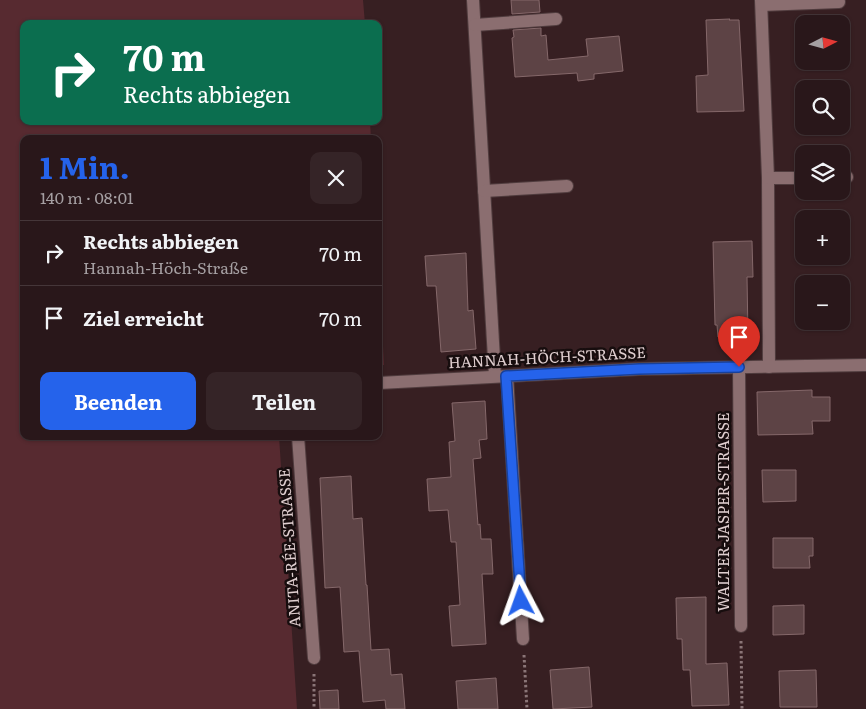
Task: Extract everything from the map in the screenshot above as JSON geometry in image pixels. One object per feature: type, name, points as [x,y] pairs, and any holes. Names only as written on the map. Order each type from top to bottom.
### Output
[{"type":"street","points":[[473,0],[484,191],[523,639]]},
{"type":"street","points":[[769,367],[768,178],[761,2],[839,2]]},
{"type":"street","points":[[474,25],[556,19]]},
{"type":"street","points":[[768,178],[795,178]]},
{"type":"street","points":[[484,191],[567,186]]},
{"type":"street","name":"HANNAH-HÖCH-STRASSE","points":[[382,383],[639,369],[866,365]]},
{"type":"street","name":"WALTER-JASPER-STRASSE","points":[[739,367],[741,626]]},
{"type":"street","name":"ANITA-RÉE-STRASSE","points":[[298,440],[314,658]]},
{"type":"path","points":[[741,626],[742,709]]},
{"type":"path","points":[[523,639],[526,709]]},
{"type":"path","points":[[314,658],[314,709]]},
{"type":"shaded area","points":[[0,0],[363,0],[365,20],[20,20],[20,125],[370,125],[371,135],[20,135],[20,440],[279,440],[297,709],[0,709]]},
{"type":"shaded area","points":[[382,326],[384,365],[382,365]]},
{"type":"building","points":[[511,0],[539,0],[540,12],[512,14]]},
{"type":"building","points":[[706,20],[739,20],[744,111],[697,112],[696,76],[708,75]]},
{"type":"building","points":[[541,28],[541,36],[546,35],[548,60],[588,56],[586,39],[619,36],[623,71],[594,74],[594,79],[578,81],[577,73],[515,77],[513,30]]},
{"type":"building","points":[[752,241],[753,277],[747,277],[748,336],[718,337],[717,325],[715,325],[713,242]]},
{"type":"building","points":[[466,253],[468,311],[473,310],[476,349],[441,352],[436,286],[427,286],[425,256]]},
{"type":"building","points":[[812,390],[812,397],[830,397],[830,421],[812,421],[813,434],[758,435],[757,392]]},
{"type":"building","points":[[485,401],[487,439],[479,440],[481,458],[473,459],[478,525],[480,524],[481,539],[491,539],[493,574],[482,574],[486,644],[452,646],[449,606],[460,605],[456,542],[451,542],[448,510],[429,511],[427,479],[451,477],[449,442],[455,441],[452,403]]},
{"type":"building","points":[[762,470],[796,470],[796,501],[763,502]]},
{"type":"building","points":[[351,476],[353,519],[362,518],[371,650],[389,649],[391,675],[402,674],[405,709],[386,709],[385,700],[363,702],[359,651],[344,652],[340,587],[325,588],[320,478]]},
{"type":"building","points":[[773,538],[813,538],[813,556],[809,556],[810,568],[773,568]]},
{"type":"building","points":[[706,597],[706,664],[727,663],[729,705],[692,706],[690,670],[683,670],[682,639],[677,639],[676,598]]},
{"type":"building","points":[[804,605],[804,634],[773,635],[773,606]]},
{"type":"building","points":[[589,667],[592,707],[553,709],[550,670]]},
{"type":"building","points":[[816,670],[817,707],[780,707],[779,671]]},
{"type":"building","points":[[496,678],[498,709],[458,709],[456,681]]},
{"type":"building","points":[[338,690],[339,709],[320,709],[319,691]]},
{"type":"route","points":[[521,601],[506,376],[639,369],[739,367]]}]
